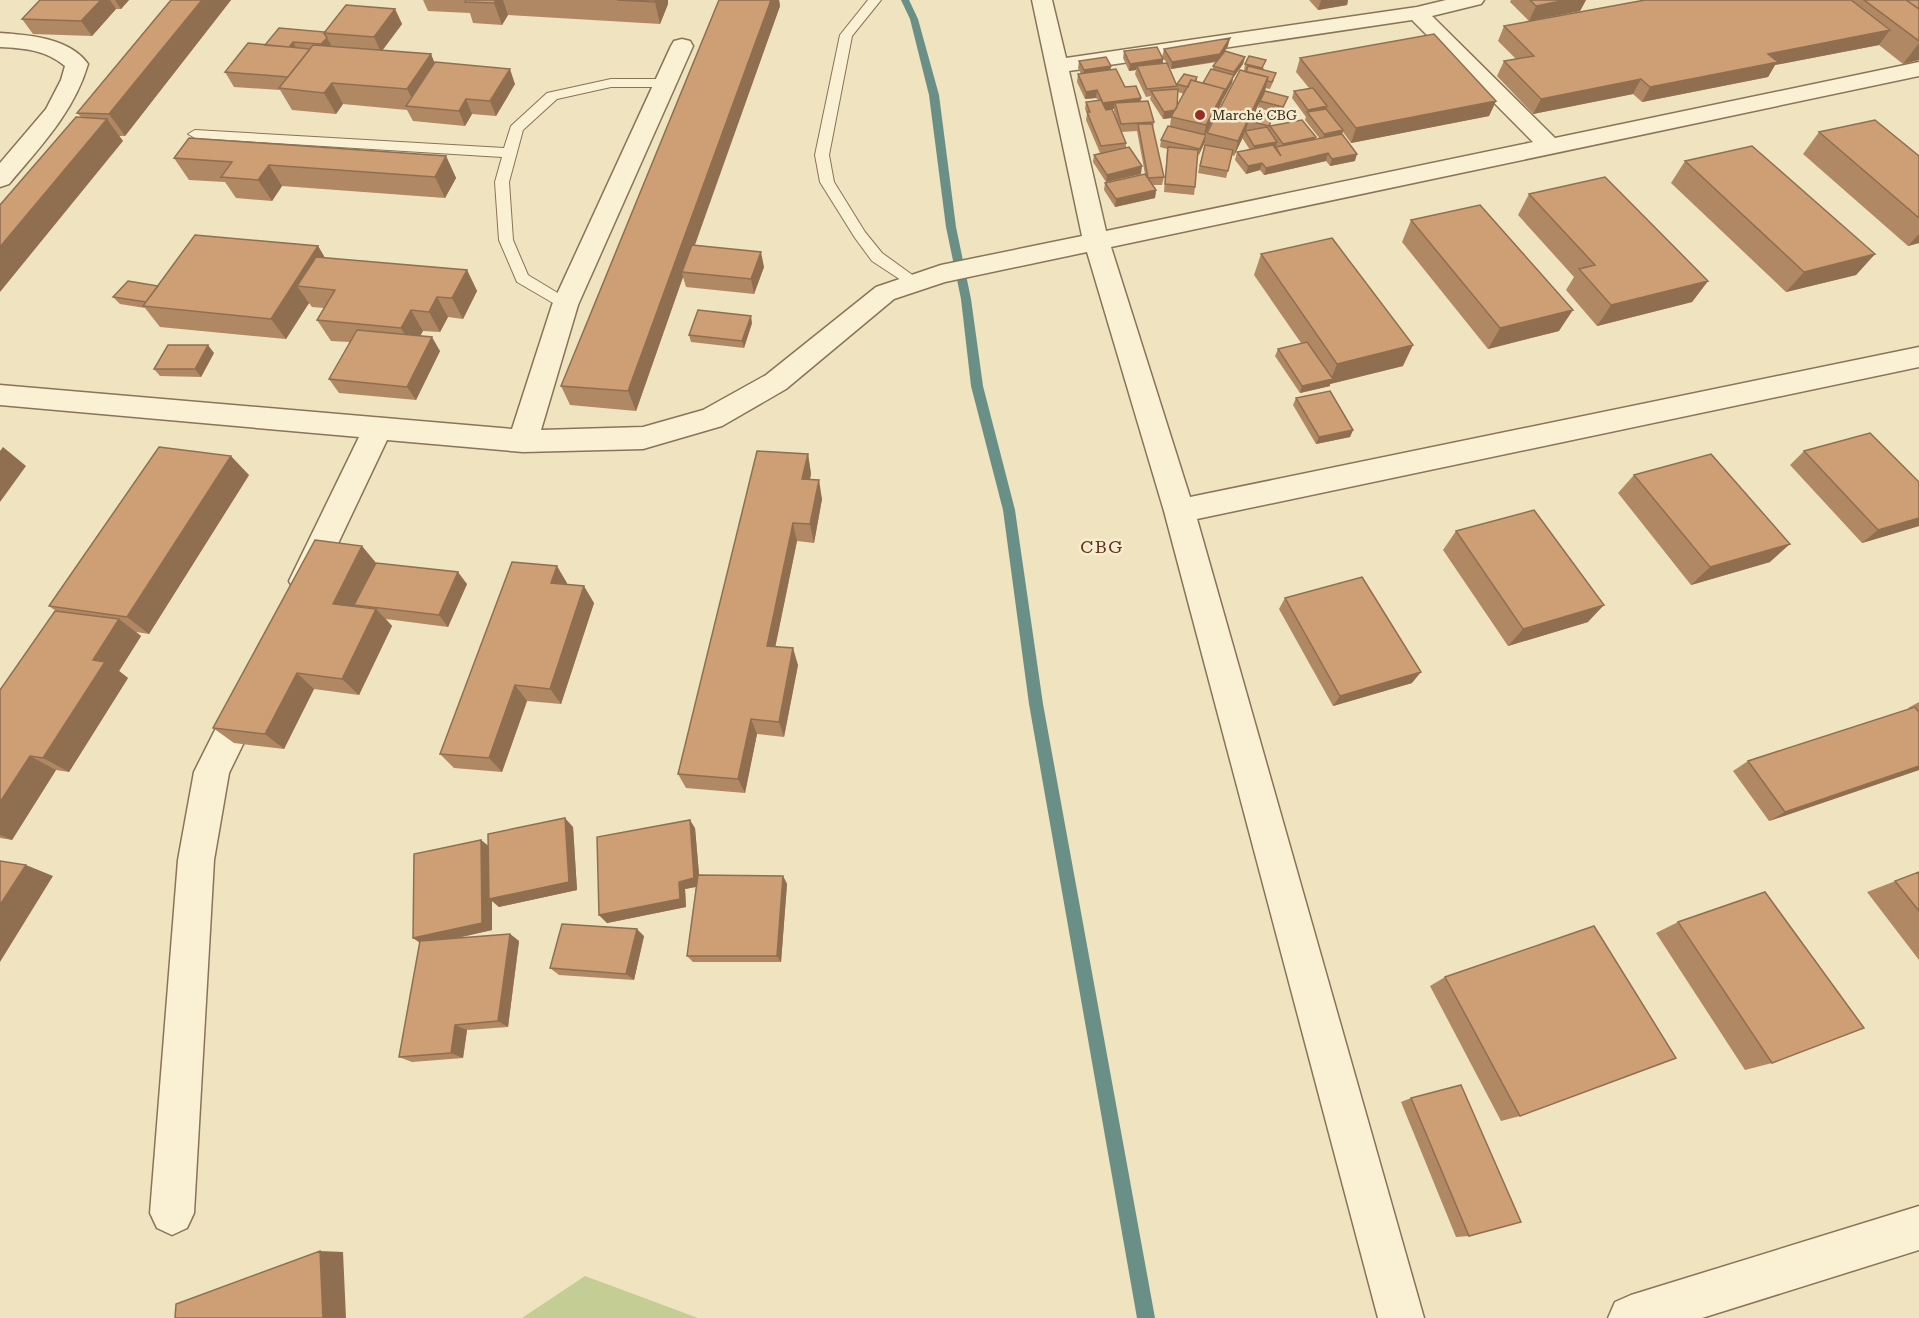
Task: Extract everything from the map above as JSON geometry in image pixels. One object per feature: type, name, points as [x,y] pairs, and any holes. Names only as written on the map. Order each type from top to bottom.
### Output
[{"type":"street","points":[[1042,0],[1057,65],[1082,243],[1179,511],[1401,1318]]},
{"type":"street","points":[[1057,65],[1417,13],[1474,0]]},
{"type":"street","points":[[1417,13],[1550,146]]},
{"type":"street","points":[[0,40],[32,41],[65,52],[78,64],[64,101],[0,179]]},
{"type":"street","points":[[523,441],[565,305],[682,46]]},
{"type":"street","points":[[0,395],[523,441],[643,438],[712,418],[776,382],[885,293],[941,274],[1919,69]]},
{"type":"street","points":[[1179,511],[1919,357]]},
{"type":"street","points":[[290,611],[378,429]]},
{"type":"street","points":[[172,1213],[196,860],[212,772],[264,665]]},
{"type":"street","points":[[1631,1318],[1919,1228]]},
{"type":"lane","points":[[875,0],[846,35],[822,155],[827,182],[860,235],[877,257],[913,283]]},
{"type":"lane","points":[[565,305],[522,278],[506,240],[502,182],[516,129],[552,96],[611,83],[665,83]]},
{"type":"lane","points":[[195,134],[509,153]]},
{"type":"green space","points":[[585,1276],[698,1318],[522,1318]]},
{"type":"building","points":[[40,0],[101,0],[81,21],[22,19]]},
{"type":"building","points":[[171,0],[202,0],[109,114],[77,113]]},
{"type":"building","points":[[466,0],[496,0],[494,3],[465,2]]},
{"type":"building","points":[[617,0],[656,0],[655,2]]},
{"type":"building","points":[[719,0],[771,0],[628,391],[561,386]]},
{"type":"building","points":[[1530,0],[1566,0],[1536,6]]},
{"type":"building","points":[[1645,0],[1851,0],[1890,30],[1768,54],[1778,62],[1650,87],[1641,79],[1541,99],[1504,61],[1534,56],[1504,26]]},
{"type":"building","points":[[1864,0],[1906,0],[1919,9],[1919,41]]},
{"type":"building","points":[[1906,0],[1919,0],[1919,9]]},
{"type":"building","points":[[346,5],[395,9],[374,37],[324,33]]},
{"type":"building","points":[[279,28],[325,32],[327,38],[321,44],[293,42],[289,47],[265,45]]},
{"type":"building","points":[[1434,34],[1496,101],[1356,128],[1300,58]]},
{"type":"building","points":[[1230,38],[1220,54],[1172,62],[1164,49]]},
{"type":"building","points":[[248,43],[310,49],[288,77],[225,72]]},
{"type":"building","points":[[313,45],[431,54],[407,89],[332,83],[324,93],[279,88]]},
{"type":"building","points":[[1157,47],[1163,59],[1130,64],[1124,51]]},
{"type":"building","points":[[1225,51],[1245,57],[1234,72],[1213,66]]},
{"type":"building","points":[[1249,56],[1266,60],[1262,68],[1245,64]]},
{"type":"building","points":[[1106,57],[1111,66],[1084,70],[1079,61]]},
{"type":"building","points":[[435,62],[510,69],[490,101],[466,99],[459,111],[406,106]]},
{"type":"building","points":[[1167,63],[1177,86],[1147,89],[1137,66]]},
{"type":"building","points":[[1248,66],[1276,73],[1272,82],[1267,81],[1268,77],[1246,72]]},
{"type":"building","points":[[1116,69],[1125,87],[1136,86],[1141,98],[1103,103],[1097,90],[1086,92],[1078,74]]},
{"type":"building","points":[[1211,69],[1234,75],[1224,93],[1225,89],[1203,83]]},
{"type":"building","points":[[1240,70],[1268,77],[1238,141],[1207,133]]},
{"type":"building","points":[[1184,74],[1197,77],[1195,81],[1191,80],[1188,87],[1177,84]]},
{"type":"building","points":[[1191,80],[1225,89],[1206,125],[1171,117]]},
{"type":"building","points":[[1313,88],[1327,106],[1308,110],[1294,91]]},
{"type":"building","points":[[1178,89],[1177,107],[1175,110],[1164,112],[1151,91]]},
{"type":"building","points":[[1265,91],[1288,97],[1283,107],[1260,101]]},
{"type":"building","points":[[1101,100],[1106,110],[1112,109],[1126,143],[1101,146],[1087,112],[1090,112],[1086,102]]},
{"type":"building","points":[[1148,101],[1154,122],[1121,124],[1115,103]]},
{"type":"building","points":[[1326,109],[1343,130],[1324,134],[1307,112]]},
{"type":"building","points":[[1254,111],[1273,116],[1269,126],[1249,121]]},
{"type":"building","points":[[76,117],[107,119],[0,247],[0,205]]},
{"type":"building","points":[[1302,120],[1316,137],[1283,144],[1270,126]]},
{"type":"building","points":[[1875,120],[1919,156],[1919,218],[1819,132]]},
{"type":"building","points":[[1138,124],[1152,124],[1164,177],[1148,178]]},
{"type":"building","points":[[1168,126],[1206,135],[1200,149],[1161,140]]},
{"type":"building","points":[[1267,127],[1277,142],[1254,146],[1245,131]]},
{"type":"building","points":[[1342,134],[1357,154],[1332,159],[1328,153],[1266,168],[1262,163],[1248,166],[1237,152],[1273,145],[1281,156],[1276,147]]},
{"type":"building","points":[[189,138],[446,156],[435,177],[269,165],[258,180],[221,177],[232,162],[174,158]]},
{"type":"building","points":[[1205,145],[1233,150],[1228,171],[1200,166]]},
{"type":"building","points":[[1752,146],[1875,254],[1804,272],[1685,161]]},
{"type":"building","points":[[1129,147],[1142,166],[1107,175],[1094,155]]},
{"type":"building","points":[[1168,147],[1198,150],[1195,187],[1165,184]]},
{"type":"building","points":[[1145,174],[1156,190],[1116,199],[1105,183]]},
{"type":"building","points":[[1605,177],[1708,281],[1611,305],[1579,269],[1595,265],[1529,194]]},
{"type":"building","points":[[1480,205],[1573,310],[1500,328],[1411,220]]},
{"type":"building","points":[[195,235],[318,246],[271,319],[143,306]]},
{"type":"building","points":[[1332,238],[1413,345],[1337,364],[1261,254]]},
{"type":"building","points":[[692,245],[761,252],[751,279],[682,272]]},
{"type":"building","points":[[316,257],[467,270],[452,298],[437,297],[429,312],[411,310],[401,328],[317,320],[335,290],[297,286]]},
{"type":"building","points":[[128,281],[158,286],[146,302],[113,297]]},
{"type":"building","points":[[698,310],[751,316],[742,341],[689,335]]},
{"type":"building","points":[[357,330],[432,337],[407,387],[329,379]]},
{"type":"building","points":[[1307,342],[1333,379],[1302,386],[1278,349]]},
{"type":"building","points":[[168,345],[208,345],[195,369],[154,369]]},
{"type":"building","points":[[1330,391],[1353,430],[1319,437],[1296,398]]},
{"type":"building","points":[[1870,433],[1919,482],[1919,518],[1878,530],[1804,451]]},
{"type":"building","points":[[159,447],[231,456],[127,617],[49,606]]},
{"type":"building","points":[[757,451],[808,454],[802,479],[819,480],[810,524],[793,523],[767,646],[793,648],[779,722],[751,719],[738,779],[678,774]]},
{"type":"building","points":[[1711,454],[1790,544],[1710,567],[1634,475]]},
{"type":"building","points":[[1534,510],[1604,605],[1523,629],[1456,531]]},
{"type":"building","points":[[315,540],[362,546],[333,604],[376,609],[342,679],[297,673],[265,734],[213,728]]},
{"type":"building","points":[[512,562],[557,566],[551,583],[584,586],[550,689],[515,685],[489,758],[440,754]]},
{"type":"building","points":[[376,563],[458,572],[439,615],[354,605]]},
{"type":"building","points":[[1362,577],[1421,672],[1340,696],[1285,598]]},
{"type":"building","points":[[55,611],[119,619],[93,660],[105,662],[43,758],[30,756],[0,802],[0,690]]},
{"type":"building","points":[[1915,707],[1919,712],[1919,766],[1785,812],[1748,761]]},
{"type":"building","points":[[565,818],[569,882],[489,899],[488,834]]},
{"type":"building","points":[[690,820],[694,878],[679,882],[680,899],[599,915],[597,837]]},
{"type":"building","points":[[481,840],[482,923],[413,938],[414,854]]},
{"type":"building","points":[[0,861],[26,865],[0,905]]},
{"type":"building","points":[[1919,872],[1919,911],[1895,881]]},
{"type":"building","points":[[698,875],[783,876],[777,956],[687,956]]},
{"type":"building","points":[[1765,892],[1864,1028],[1772,1063],[1678,922]]},
{"type":"building","points":[[562,924],[637,929],[626,974],[550,968]]},
{"type":"building","points":[[1594,926],[1676,1058],[1520,1116],[1445,977]]},
{"type":"building","points":[[510,934],[498,1021],[455,1025],[451,1053],[399,1057],[420,941]]},
{"type":"building","points":[[1461,1085],[1521,1222],[1469,1236],[1411,1098]]},
{"type":"building","points":[[320,1251],[323,1318],[175,1318],[176,1304]]},
{"type":"waterway","points":[[905,0],[914,19],[934,95],[951,227],[966,299],[977,386],[1009,510],[1036,704],[1146,1318]]},
{"type":"place","name":"Marché CBG","points":[[1200,115]]},
{"type":"district","name":"CBG","points":[[1102,546]]}]
